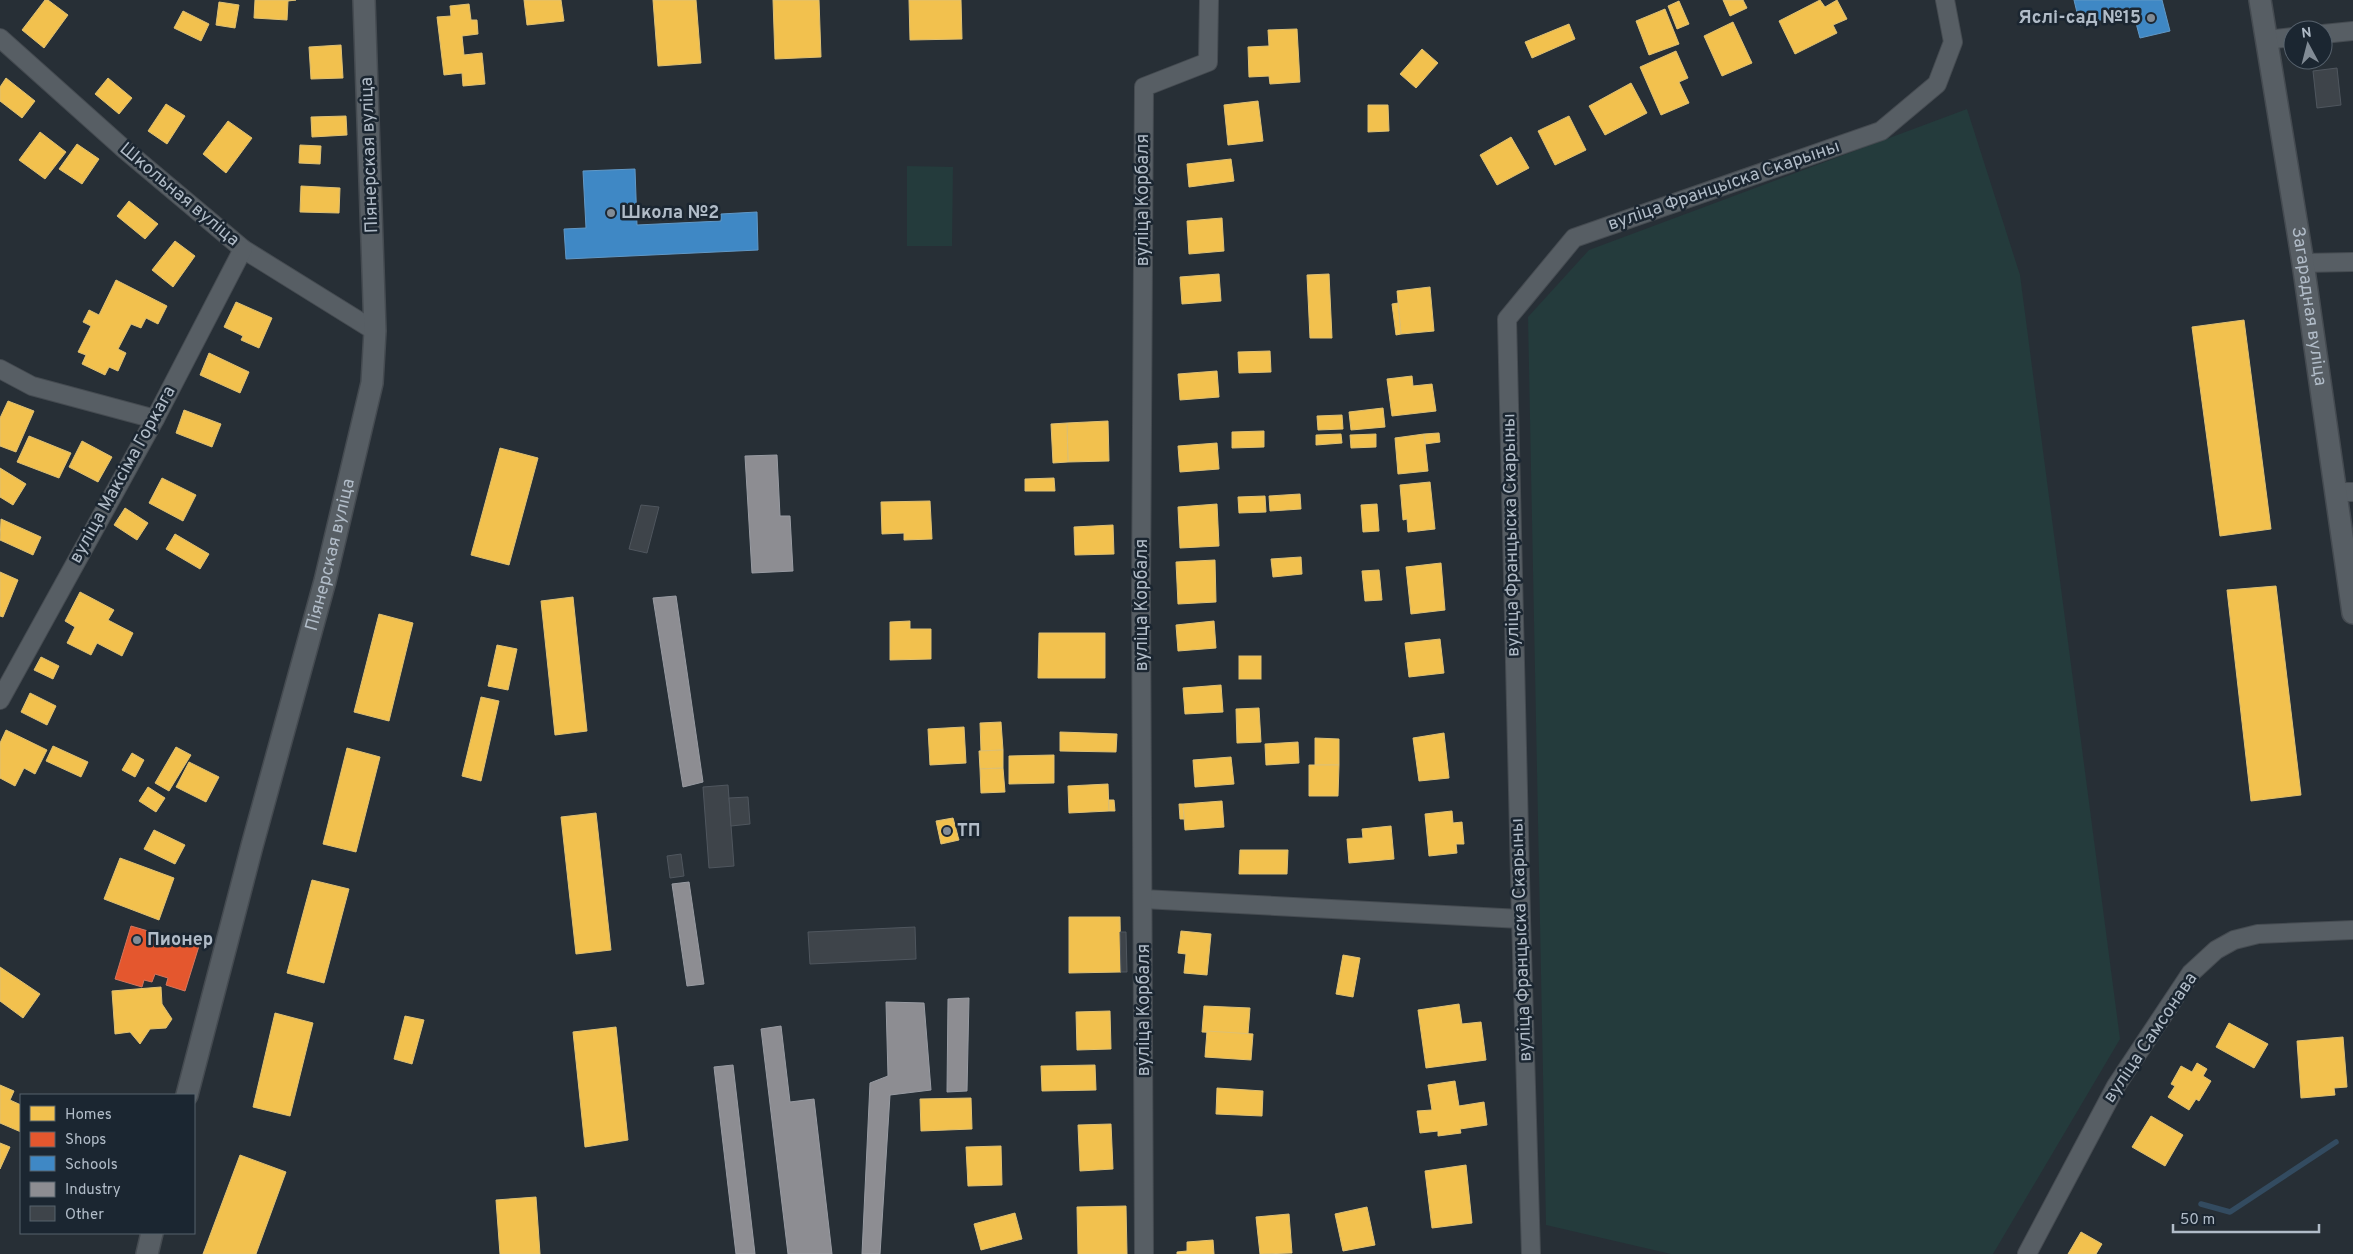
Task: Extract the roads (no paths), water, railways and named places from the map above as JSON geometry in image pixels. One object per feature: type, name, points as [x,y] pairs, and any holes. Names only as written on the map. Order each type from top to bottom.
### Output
[{"type":"street","name":"Піянерская вуліца","points":[[187,1094],[252,846],[325,581],[372,383],[375,331],[364,0]]},
{"type":"street","name":"вуліца Корбаля","points":[[1144,1254],[1144,899],[1141,597],[1144,87],[1208,62],[1209,0]]},
{"type":"street","name":"вуліца Францыска Скарыны","points":[[1531,1254],[1507,319],[1574,238],[1881,131],[1937,84],[1953,42],[1945,0]]},
{"type":"street","name":"Загарадная вуліца","points":[[2260,0],[2303,263],[2345,492],[2353,613]]},
{"type":"street","points":[[2333,33],[2353,31]]},
{"type":"street","name":"Школьная вуліца","points":[[0,38],[124,149],[243,249],[375,331]]},
{"type":"street","points":[[2266,40],[2283,38]]},
{"type":"street","name":"вуліца Максіма Горкага","points":[[0,700],[155,419],[243,249]]},
{"type":"street","points":[[2303,263],[2353,262]]},
{"type":"street","points":[[0,369],[32,386],[155,419]]},
{"type":"street","points":[[1144,899],[1521,918]]},
{"type":"street","name":"вуліца Самсонава","points":[[2027,1254],[2116,1086],[2191,973],[2216,950],[2234,940],[2258,934],[2353,930]]},
{"type":"street","points":[[147,1254],[152,1234]]},
{"type":"waterway","points":[[2201,1204],[2230,1212],[2336,1142]]},
{"type":"place","name":"Яслі-сад №15","points":[[2151,18]]},
{"type":"place","name":"Школа №2","points":[[611,213]]},
{"type":"place","name":"ТП","points":[[947,831]]},
{"type":"place","name":"Пионер","points":[[137,940]]}]
